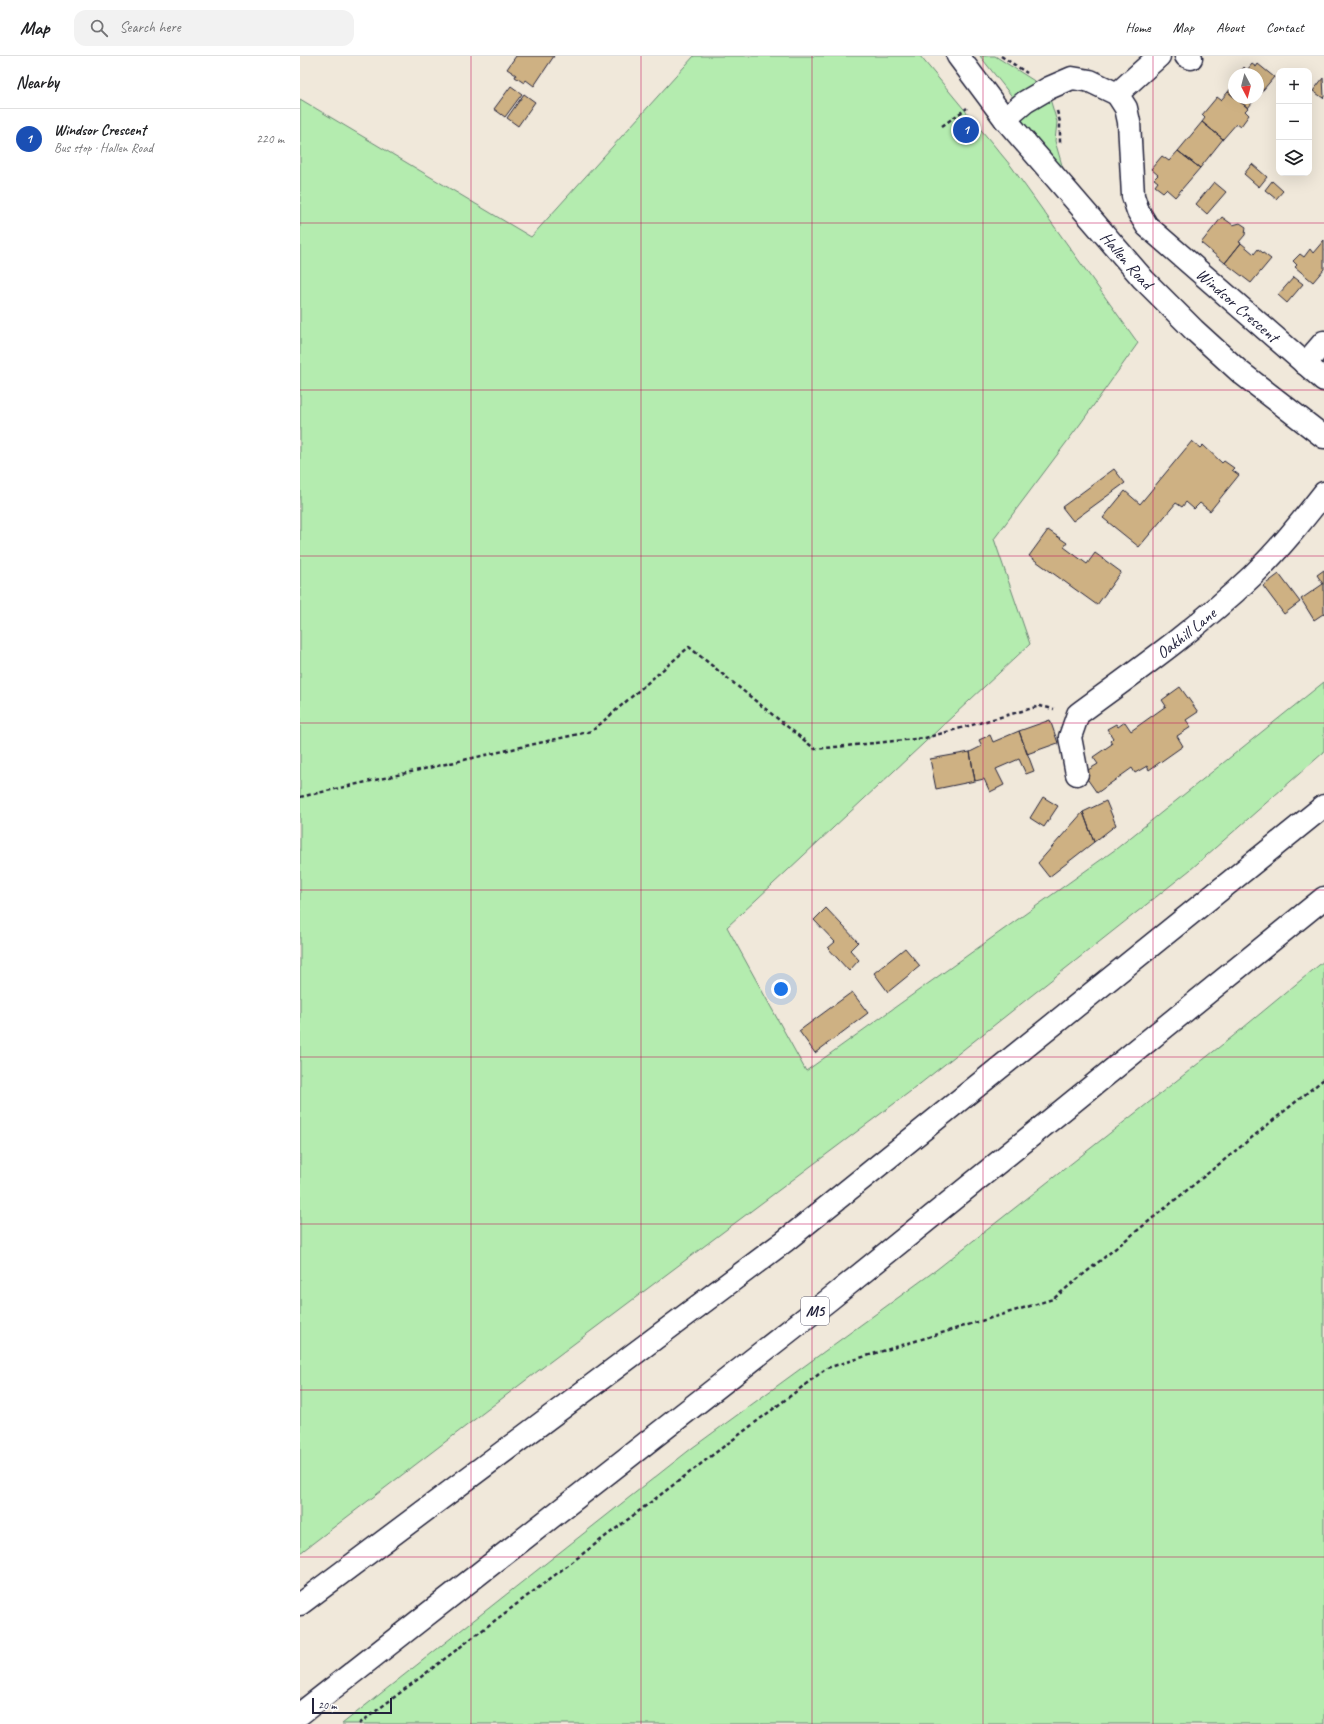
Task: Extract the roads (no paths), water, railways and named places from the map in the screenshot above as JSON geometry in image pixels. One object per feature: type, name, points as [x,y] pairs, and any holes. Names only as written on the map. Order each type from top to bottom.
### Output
[{"type":"main road","name":"Hallen Road","points":[[958,56],[1005,118],[1075,202],[1148,284],[1194,330],[1240,372],[1324,437]]},
{"type":"main road","points":[[1005,118],[1025,102],[1049,88],[1072,78],[1090,81],[1117,94],[1159,56]]},
{"type":"main road","name":"Windsor Crescent","points":[[1117,94],[1126,108],[1129,122],[1133,196],[1138,212],[1147,226],[1324,380]]},
{"type":"main road","points":[[1305,364],[1324,342]]},
{"type":"main road","name":"Oakhill Lane","points":[[1076,774],[1070,737],[1078,714],[1200,623],[1253,575],[1301,522],[1324,493]]},
{"type":"main road","points":[[300,1604],[785,1241],[1324,806]]},
{"type":"main road","name":"M5","points":[[300,1714],[830,1299],[1324,898]]},
{"type":"place","name":"Windsor Crescent","points":[[966,130]]}]
